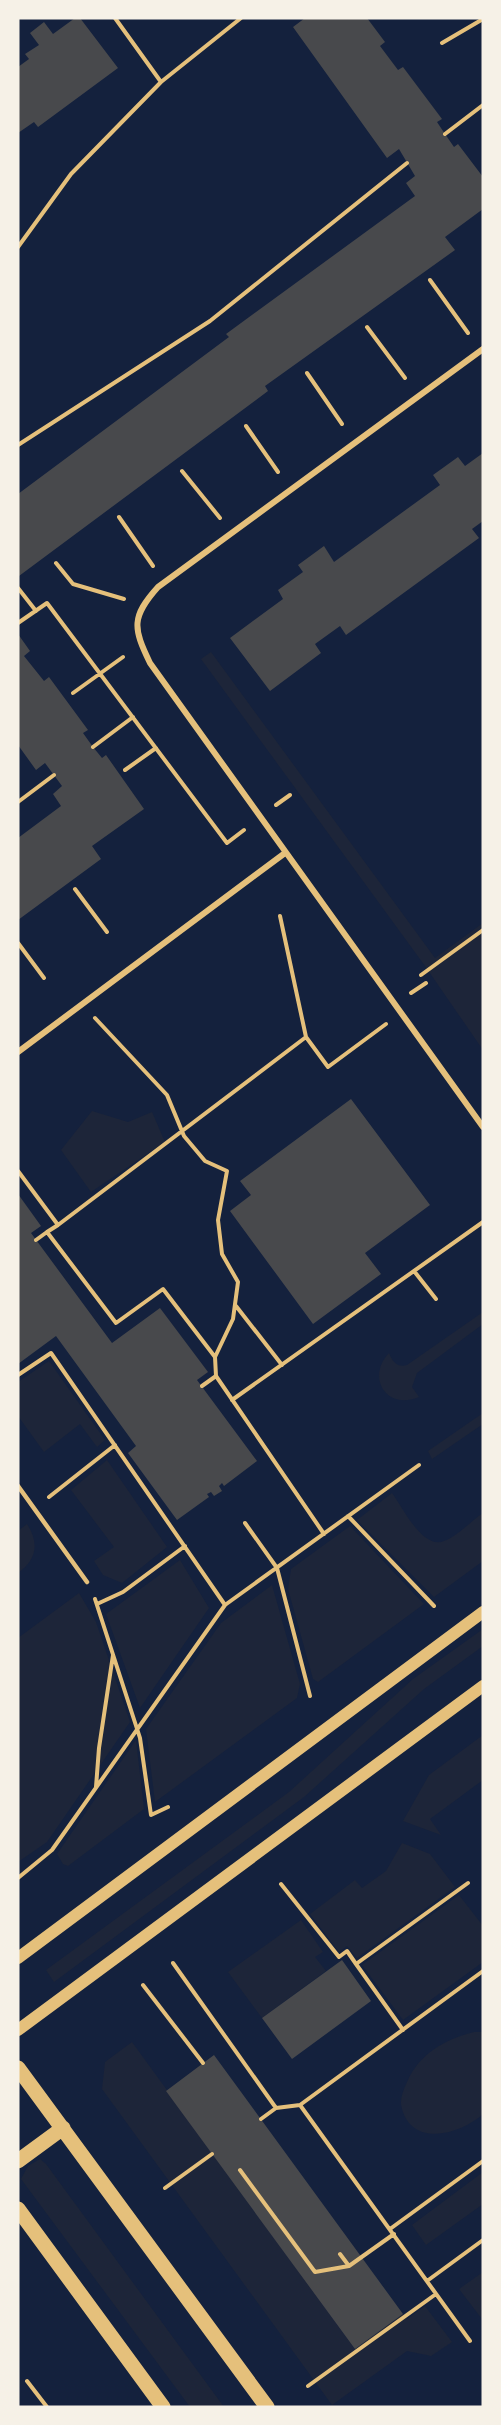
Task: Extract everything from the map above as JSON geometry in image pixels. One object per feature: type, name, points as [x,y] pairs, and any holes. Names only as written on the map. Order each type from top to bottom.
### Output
[{"type":"main road","points":[[18,1958],[483,1612]]},
{"type":"main road","points":[[18,2030],[483,1686]]},
{"type":"main road","points":[[18,2067],[267,2407]]},
{"type":"main road","points":[[18,2161],[63,2128]]},
{"type":"main road","points":[[18,2209],[162,2407]]},
{"type":"street","points":[[482,350],[164,582],[142,605],[137,627],[141,644],[150,663],[483,1128]]},
{"type":"street","points":[[18,1052],[285,853]]},
{"type":"lane","points":[[18,1486],[87,1582]]},
{"type":"path","points":[[115,18],[161,82]]},
{"type":"path","points":[[18,247],[71,174],[161,82],[241,18]]},
{"type":"path","points":[[442,43],[483,19]]},
{"type":"path","points":[[445,134],[483,105]]},
{"type":"path","points":[[18,445],[210,321],[407,163]]},
{"type":"path","points":[[430,280],[482,350]]},
{"type":"path","points":[[368,327],[418,396]]},
{"type":"path","points":[[307,374],[355,442]]},
{"type":"path","points":[[246,426],[291,489]]},
{"type":"path","points":[[182,471],[231,532]]},
{"type":"path","points":[[118,517],[164,582]]},
{"type":"path","points":[[56,562],[73,584],[142,605]]},
{"type":"path","points":[[18,588],[36,611]]},
{"type":"path","points":[[18,623],[47,603],[227,843]]},
{"type":"path","points":[[73,693],[141,644]]},
{"type":"path","points":[[93,747],[133,717]]},
{"type":"path","points":[[126,770],[156,748]]},
{"type":"path","points":[[18,802],[54,775]]},
{"type":"path","points":[[75,889],[107,932]]},
{"type":"path","points":[[280,916],[306,1037],[328,1067],[401,1014]]},
{"type":"path","points":[[421,975],[483,930]]},
{"type":"path","points":[[18,943],[45,978]]},
{"type":"path","points":[[83,1005],[167,1095],[182,1131],[205,1161],[226,1171],[218,1220],[222,1254],[238,1282],[233,1319],[215,1357],[216,1376],[324,1534]]},
{"type":"path","points":[[36,1240],[306,1037]]},
{"type":"path","points":[[18,1171],[58,1225]]},
{"type":"path","points":[[232,1400],[483,1222]]},
{"type":"path","points":[[47,1232],[117,1323],[163,1290],[215,1357]]},
{"type":"path","points":[[414,1270],[436,1299]]},
{"type":"path","points":[[235,1305],[282,1365]]},
{"type":"path","points":[[18,1375],[51,1353],[225,1605]]},
{"type":"path","points":[[202,1386],[216,1376]]},
{"type":"path","points":[[34,1509],[115,1445]]},
{"type":"path","points":[[18,1878],[52,1850],[225,1605],[419,1465]]},
{"type":"path","points":[[348,1516],[434,1606]]},
{"type":"path","points":[[245,1523],[277,1568],[310,1696]]},
{"type":"path","points":[[97,1604],[123,1592],[185,1546]]},
{"type":"path","points":[[87,1582],[114,1654],[140,1738],[151,1815],[168,1808]]},
{"type":"path","points":[[96,1788],[99,1748],[114,1654]]},
{"type":"path","points":[[281,1884],[339,1957],[347,1951],[403,2030]]},
{"type":"path","points":[[356,1964],[468,1884]]},
{"type":"path","points":[[173,1963],[276,2108]]},
{"type":"path","points":[[261,2119],[276,2108],[300,2105],[483,1971]]},
{"type":"path","points":[[143,1985],[203,2063]]},
{"type":"path","points":[[300,2105],[470,2341]]},
{"type":"path","points":[[165,2188],[212,2154]]},
{"type":"path","points":[[390,2229],[483,2161]]},
{"type":"path","points":[[240,2170],[315,2272],[349,2266],[394,2234]]},
{"type":"path","points":[[427,2281],[483,2240]]},
{"type":"path","points":[[340,2254],[349,2266]]},
{"type":"path","points":[[308,2386],[436,2294]]},
{"type":"path","points":[[27,2381],[47,2407]]},
{"type":"shaded area","points":[[211,652],[435,958],[483,923],[483,1050],[425,966],[201,659]]},
{"type":"shaded area","points":[[92,1111],[128,1122],[152,1112],[165,1142],[91,1192],[61,1150]]},
{"type":"shaded area","points":[[483,1312],[483,1324],[417,1373],[412,1387],[419,1397],[407,1400],[397,1399],[389,1396],[383,1389],[379,1372],[382,1362],[389,1353],[395,1363],[400,1366],[407,1365]]},
{"type":"shaded area","points":[[49,1361],[105,1440],[97,1447],[80,1424],[44,1452],[18,1416],[18,1382]]},
{"type":"shaded area","points":[[483,1413],[483,1424],[432,1459],[428,1451]]},
{"type":"shaded area","points":[[107,1460],[167,1547],[122,1583],[103,1575],[94,1561],[114,1547],[71,1490]]},
{"type":"shaded area","points":[[392,1493],[421,1534],[436,1542],[454,1536],[483,1513],[483,1561],[434,1597],[357,1520]]},
{"type":"shaded area","points":[[27,1524],[34,1538],[34,1551],[29,1563],[18,1573],[18,1531]]},
{"type":"shaded area","points":[[350,1526],[424,1604],[318,1682],[313,1679],[288,1589],[291,1569]]},
{"type":"shaded area","points":[[180,1560],[209,1608],[140,1708],[106,1614]]},
{"type":"shaded area","points":[[272,1585],[300,1684],[297,1698],[155,1802],[146,1729],[221,1623]]},
{"type":"shaded area","points":[[79,1593],[96,1622],[130,1722],[47,1842],[18,1862],[18,1638]]},
{"type":"shaded area","points":[[483,1629],[483,1646],[424,1689],[304,1797],[54,1982],[46,1970],[289,1792],[413,1679]]},
{"type":"shaded area","points":[[483,1735],[483,1780],[430,1819],[441,1835],[403,1821],[429,1775]]},
{"type":"shaded area","points":[[136,1740],[144,1809],[68,1866],[63,1864],[57,1854]]},
{"type":"shaded area","points":[[402,1843],[430,1854],[455,1887],[357,1958],[347,1946],[339,1952],[310,1914],[355,1880],[362,1888],[386,1871]]},
{"type":"shaded area","points":[[459,1895],[483,1926],[483,1962],[403,2020],[362,1965]]},
{"type":"shaded area","points":[[301,1920],[323,1952],[315,1957],[326,1971],[262,2018],[228,1972]]},
{"type":"shaded area","points":[[474,2032],[483,2032],[483,2114],[463,2127],[438,2134],[416,2129],[408,2121],[401,2102],[412,2072],[434,2049]]},
{"type":"shaded area","points":[[132,2042],[355,2349],[403,2314],[407,2319],[425,2306],[452,2342],[431,2356],[407,2351],[332,2405],[102,2089],[105,2062]]},
{"type":"shaded area","points":[[40,2159],[46,2164],[224,2407],[190,2407],[21,2179],[28,2166]]},
{"type":"shaded area","points":[[483,2172],[483,2204],[426,2245],[412,2225]]},
{"type":"shaded area","points":[[483,2272],[483,2318],[482,2319],[459,2289]]},
{"type":"building","points":[[75,18],[80,18],[118,68],[38,127],[34,122],[18,133],[18,67],[29,59],[25,54],[39,45],[30,33],[44,22],[53,34]]},
{"type":"building","points":[[305,18],[367,18],[385,42],[380,46],[398,70],[403,67],[442,119],[437,122],[454,147],[458,144],[483,177],[483,209],[445,237],[455,250],[265,386],[268,391],[19,576],[18,494],[229,337],[226,334],[415,196],[406,183],[415,176],[399,149],[387,158],[293,27]]},
{"type":"building","points":[[483,453],[483,521],[472,529],[479,538],[346,635],[340,626],[315,644],[321,653],[270,691],[230,638],[283,599],[278,590],[303,572],[298,565],[324,546],[334,562],[440,485],[433,475],[458,457],[465,466]]},
{"type":"building","points":[[18,634],[30,651],[24,656],[44,681],[49,677],[88,730],[83,733],[93,747],[102,758],[106,755],[144,809],[92,846],[101,859],[18,920],[18,838],[61,806],[53,794],[62,786],[45,763],[36,770],[18,745]]},
{"type":"building","points":[[351,1099],[430,1205],[365,1253],[381,1274],[313,1324],[230,1211],[251,1195],[240,1181]]},
{"type":"building","points":[[18,1194],[41,1226],[31,1233],[112,1343],[160,1308],[208,1372],[197,1380],[257,1461],[224,1486],[222,1483],[219,1486],[222,1491],[214,1496],[211,1492],[207,1494],[209,1497],[177,1520],[128,1453],[136,1446],[56,1336],[18,1364]]},
{"type":"building","points":[[342,1960],[371,2001],[292,2059],[262,2018]]},
{"type":"building","points":[[214,2055],[403,2314],[355,2349],[166,2091]]}]
